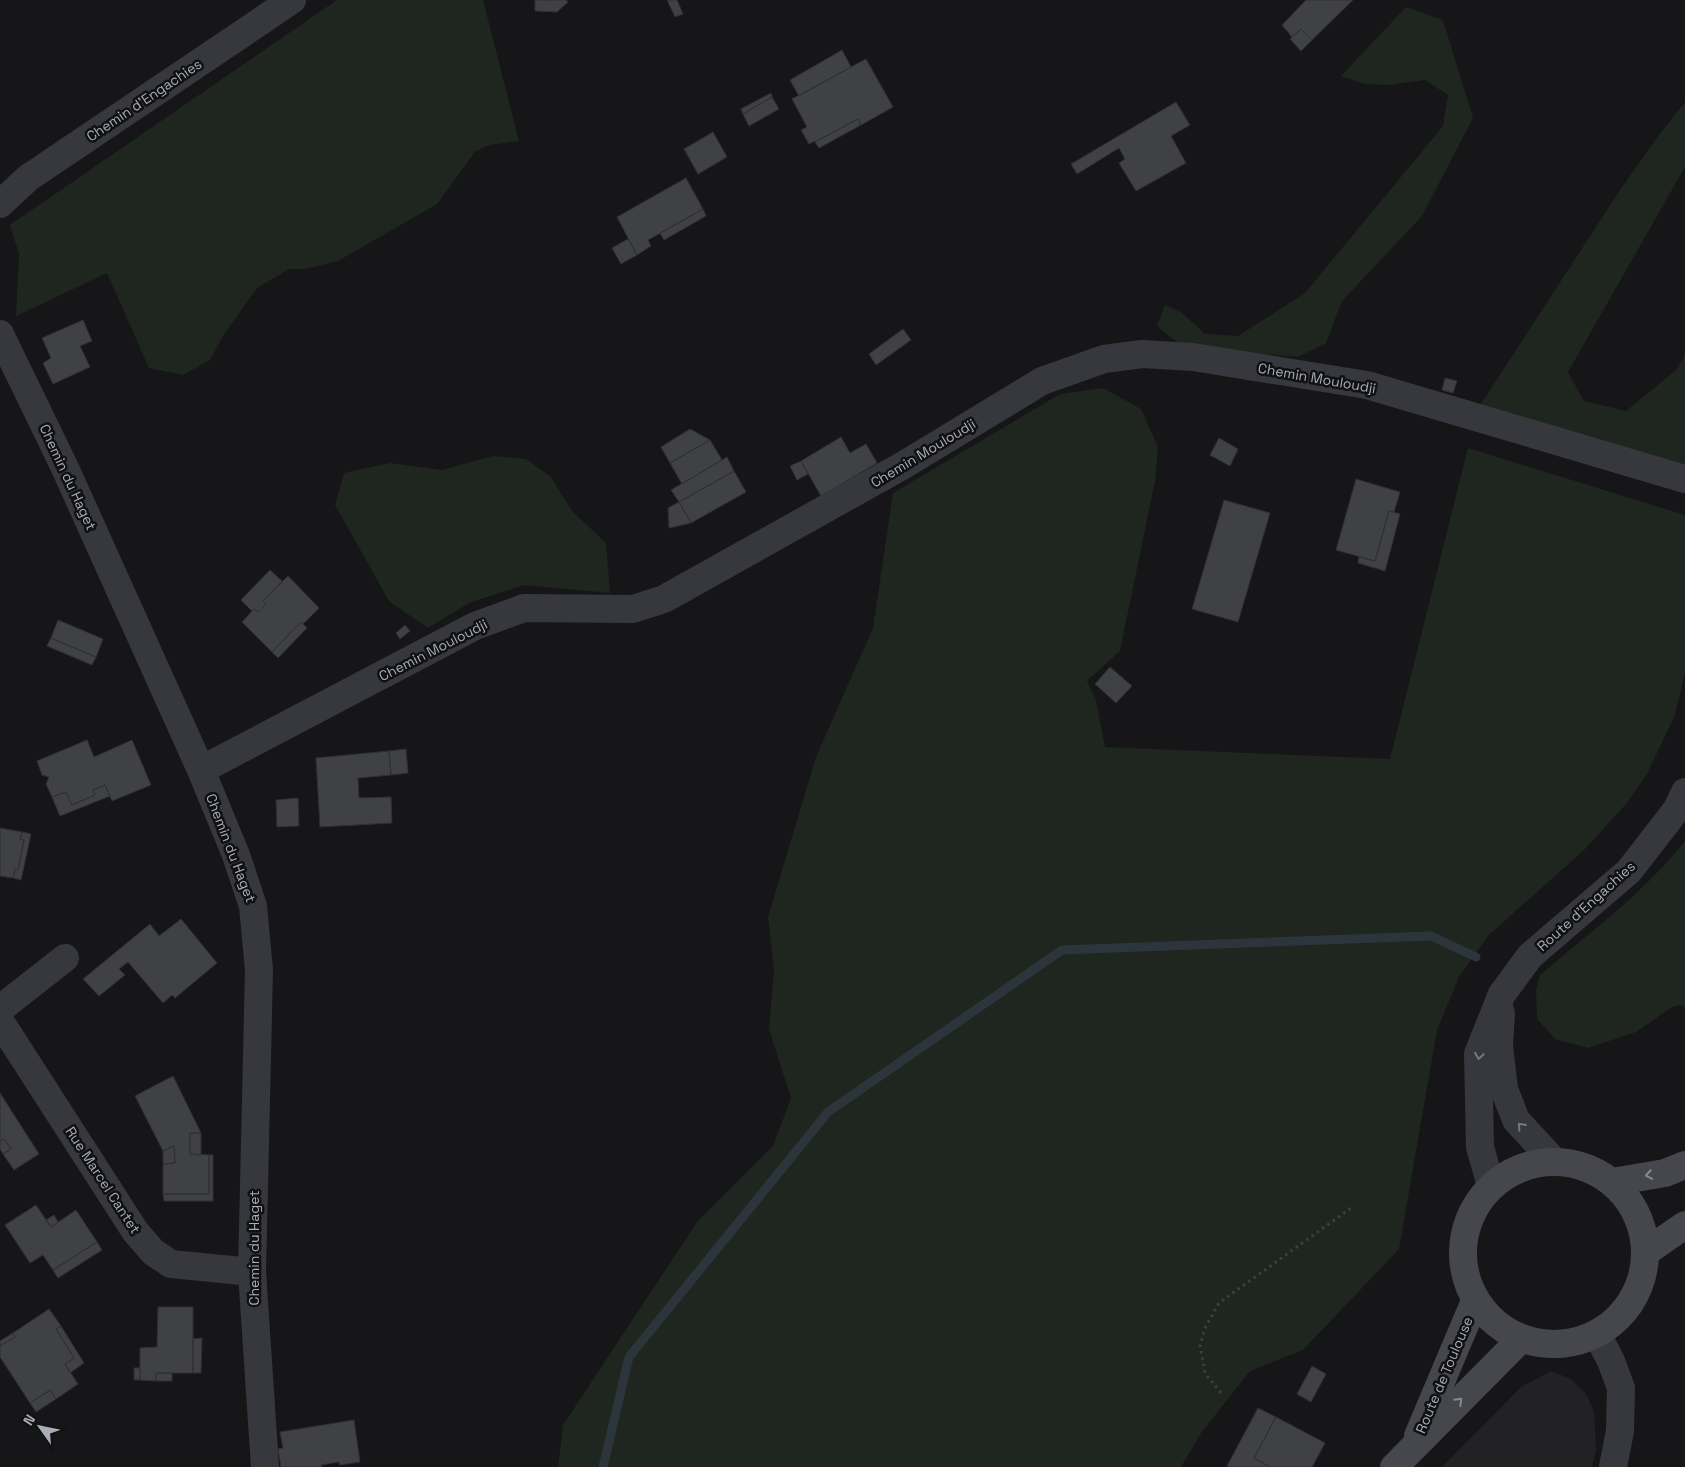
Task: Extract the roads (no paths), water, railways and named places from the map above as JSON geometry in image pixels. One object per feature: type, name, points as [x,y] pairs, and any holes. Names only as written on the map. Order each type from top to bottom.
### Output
[{"type":"main road","points":[[1554,1161],[1585,1166],[1612,1182],[1630,1201],[1642,1225],[1646,1252],[1642,1277],[1633,1300],[1617,1320],[1596,1334],[1572,1343],[1546,1345],[1520,1339],[1495,1324],[1475,1301],[1464,1272],[1463,1241],[1472,1211],[1491,1186],[1517,1169],[1531,1164],[1554,1161]]},
{"type":"main road","points":[[1612,1182],[1665,1173],[1685,1166]]},
{"type":"main road","points":[[1646,1252],[1685,1225]]},
{"type":"main road","name":"Route de Toulouse","points":[[1403,1458],[1475,1301]]},
{"type":"main road","name":"Route de Toulouse","points":[[1403,1458],[1520,1339]]},
{"type":"street","name":"Chemin d'Engachies","points":[[0,204],[28,178],[292,0]]},
{"type":"street","name":"Chemin du Haget","points":[[0,334],[65,468],[201,770],[236,855],[254,906],[259,970],[252,1272],[265,1467]]},
{"type":"street","name":"Chemin Mouloudji","points":[[201,770],[475,626],[524,608],[634,610],[664,599],[902,466],[1042,381],[1104,359],[1142,354],[1193,357],[1367,385],[1685,479]]},
{"type":"street","name":"Route d'Engachies","points":[[1491,1186],[1480,1147],[1478,1054],[1502,994],[1530,956],[1629,871],[1677,809],[1685,792]]},
{"type":"street","points":[[0,1009],[65,958]]},
{"type":"street","points":[[1502,994],[1499,1046],[1504,1089],[1516,1120],[1554,1161]]},
{"type":"street","name":"Rue Marcel Cantet","points":[[0,1021],[135,1231],[153,1252],[171,1264],[252,1272]]},
{"type":"street","points":[[1596,1334],[1611,1361],[1621,1388],[1620,1431],[1613,1467]]},
{"type":"waterway","points":[[603,1467],[629,1357],[828,1112],[1062,950],[1431,936],[1476,957]]}]
